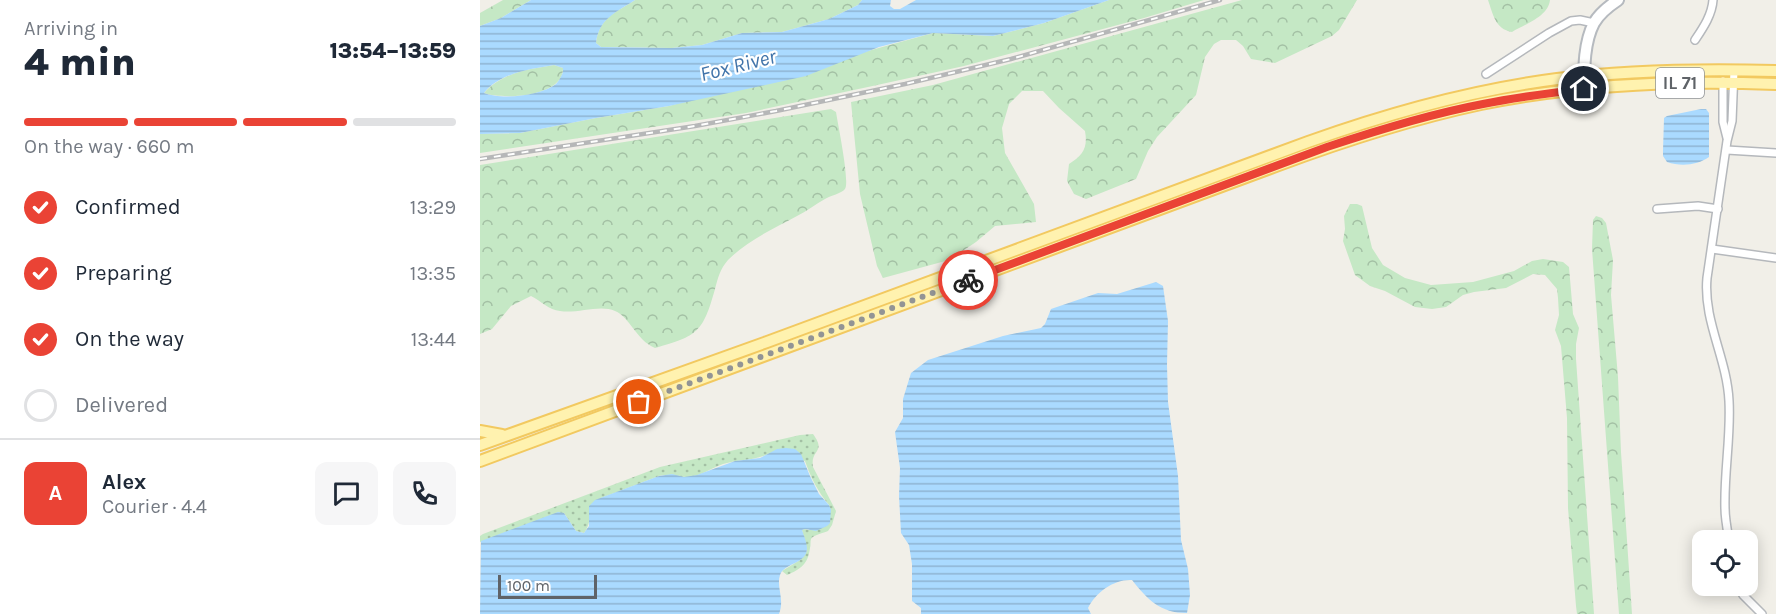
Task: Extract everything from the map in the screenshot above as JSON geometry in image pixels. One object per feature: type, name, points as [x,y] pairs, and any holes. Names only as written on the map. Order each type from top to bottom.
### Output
[{"type":"main road","name":"IL 71","points":[[480,444],[779,338],[1076,226],[1381,117],[1528,84],[1584,77],[1639,72],[1776,71]]},
{"type":"main road","name":"IL 71","points":[[480,461],[1337,144],[1393,126],[1482,104],[1584,89],[1728,82],[1776,84]]},
{"type":"main road","points":[[480,431],[506,435]]},
{"type":"street","points":[[1584,89],[1586,54],[1594,24],[1618,0]]},
{"type":"street","points":[[1695,40],[1706,23],[1713,7],[1713,0]]},
{"type":"street","points":[[1486,74],[1571,21],[1580,20],[1594,24]]},
{"type":"street","points":[[1728,530],[1725,508],[1730,400],[1726,376],[1707,310],[1707,285],[1727,150],[1723,122],[1729,70]]},
{"type":"street","points":[[1727,150],[1776,153]]},
{"type":"street","points":[[1657,209],[1698,206],[1718,209]]},
{"type":"street","points":[[1712,249],[1776,258]]},
{"type":"street","points":[[1746,596],[1759,613]]},
{"type":"green space","points":[[503,0],[531,0],[501,18],[480,26],[480,13]]},
{"type":"green space","points":[[635,0],[862,0],[858,5],[829,19],[782,32],[742,33],[702,45],[672,48],[601,47],[596,43],[605,21]]},
{"type":"green space","points":[[1109,0],[1204,0],[964,66],[746,113],[480,153],[480,134],[520,133],[669,106],[933,33],[993,36],[1044,23]]},
{"type":"green space","points":[[1242,0],[1357,0],[1339,30],[1332,36],[1275,63],[1251,59],[1236,40],[1221,40],[1214,44],[1205,57],[1196,95],[1157,137],[1136,179],[1086,199],[1074,194],[1067,181],[1069,164],[1081,154],[1085,147],[1085,131],[1043,91],[1022,91],[1009,104],[1002,128],[1005,153],[1034,204],[1036,222],[995,226],[949,260],[883,278],[877,266],[860,194],[851,102],[933,85]]},
{"type":"green space","points":[[1488,0],[1550,0],[1541,15],[1512,32],[1498,24]]},
{"type":"green space","points":[[554,65],[563,68],[561,78],[544,90],[518,96],[484,93],[507,76]]},
{"type":"green space","points":[[831,109],[836,112],[841,140],[846,176],[845,189],[761,235],[728,260],[720,274],[707,315],[697,330],[690,335],[655,348],[643,340],[625,318],[615,311],[602,308],[560,311],[531,296],[511,306],[492,329],[480,334],[480,165]]},
{"type":"green space","points":[[1350,204],[1362,206],[1372,248],[1383,265],[1405,278],[1431,285],[1473,282],[1514,271],[1532,261],[1543,259],[1563,262],[1569,267],[1573,314],[1579,328],[1576,359],[1594,614],[1577,614],[1576,606],[1568,508],[1567,418],[1561,346],[1555,330],[1559,315],[1557,289],[1545,275],[1533,274],[1506,288],[1463,295],[1446,307],[1432,309],[1415,307],[1385,291],[1370,286],[1355,275],[1343,241],[1344,216]]},
{"type":"green space","points":[[1596,216],[1602,218],[1606,223],[1613,260],[1611,295],[1632,614],[1619,614],[1592,249],[1593,220]]},
{"type":"green space","points":[[813,434],[818,448],[813,467],[836,511],[828,531],[811,539],[806,562],[787,575],[782,571],[800,560],[807,551],[802,530],[809,530],[829,505],[815,485],[805,461],[770,453],[723,464],[692,477],[659,476],[596,500],[584,533],[576,531],[564,513],[480,542],[480,536],[483,534],[660,467]]},
{"type":"water","name":"Fox River","points":[[531,0],[635,0],[605,22],[596,43],[601,47],[672,48],[702,45],[742,33],[782,32],[829,19],[858,5],[862,0],[891,0],[890,6],[900,9],[916,0],[1109,0],[1044,23],[993,36],[933,33],[879,47],[806,76],[669,106],[520,133],[480,134],[480,26],[501,18]],"holes":[[[554,65],[563,68],[562,75],[556,84],[541,91],[510,96],[484,93],[498,81],[516,73]]]},
{"type":"water","points":[[1706,109],[1709,113],[1709,157],[1689,164],[1667,162],[1663,156],[1664,118]]},
{"type":"water","points":[[1156,282],[1163,286],[1168,321],[1168,402],[1178,476],[1181,540],[1188,569],[1190,595],[1187,613],[1162,608],[1144,594],[1132,580],[1125,580],[1112,584],[1091,602],[1088,608],[1091,614],[921,614],[921,608],[912,601],[912,564],[909,545],[901,533],[900,468],[895,432],[903,418],[903,399],[911,373],[928,360],[1003,336],[1041,328],[1051,309],[1098,293],[1117,294]]},
{"type":"water","points":[[777,449],[795,449],[801,454],[819,494],[831,510],[830,523],[827,526],[816,531],[802,530],[807,547],[806,554],[782,571],[780,575],[781,609],[779,614],[480,614],[481,541],[558,512],[564,513],[576,531],[584,533],[589,526],[589,506],[595,500],[659,476],[697,475],[735,461],[760,458]]},
{"type":"railway","points":[[480,159],[695,126],[905,84],[1011,59],[1220,0]]},
{"type":"way so far","points":[[639,402],[968,280]]},
{"type":"route","points":[[968,280],[1366,134],[1482,104],[1584,89]]}]
